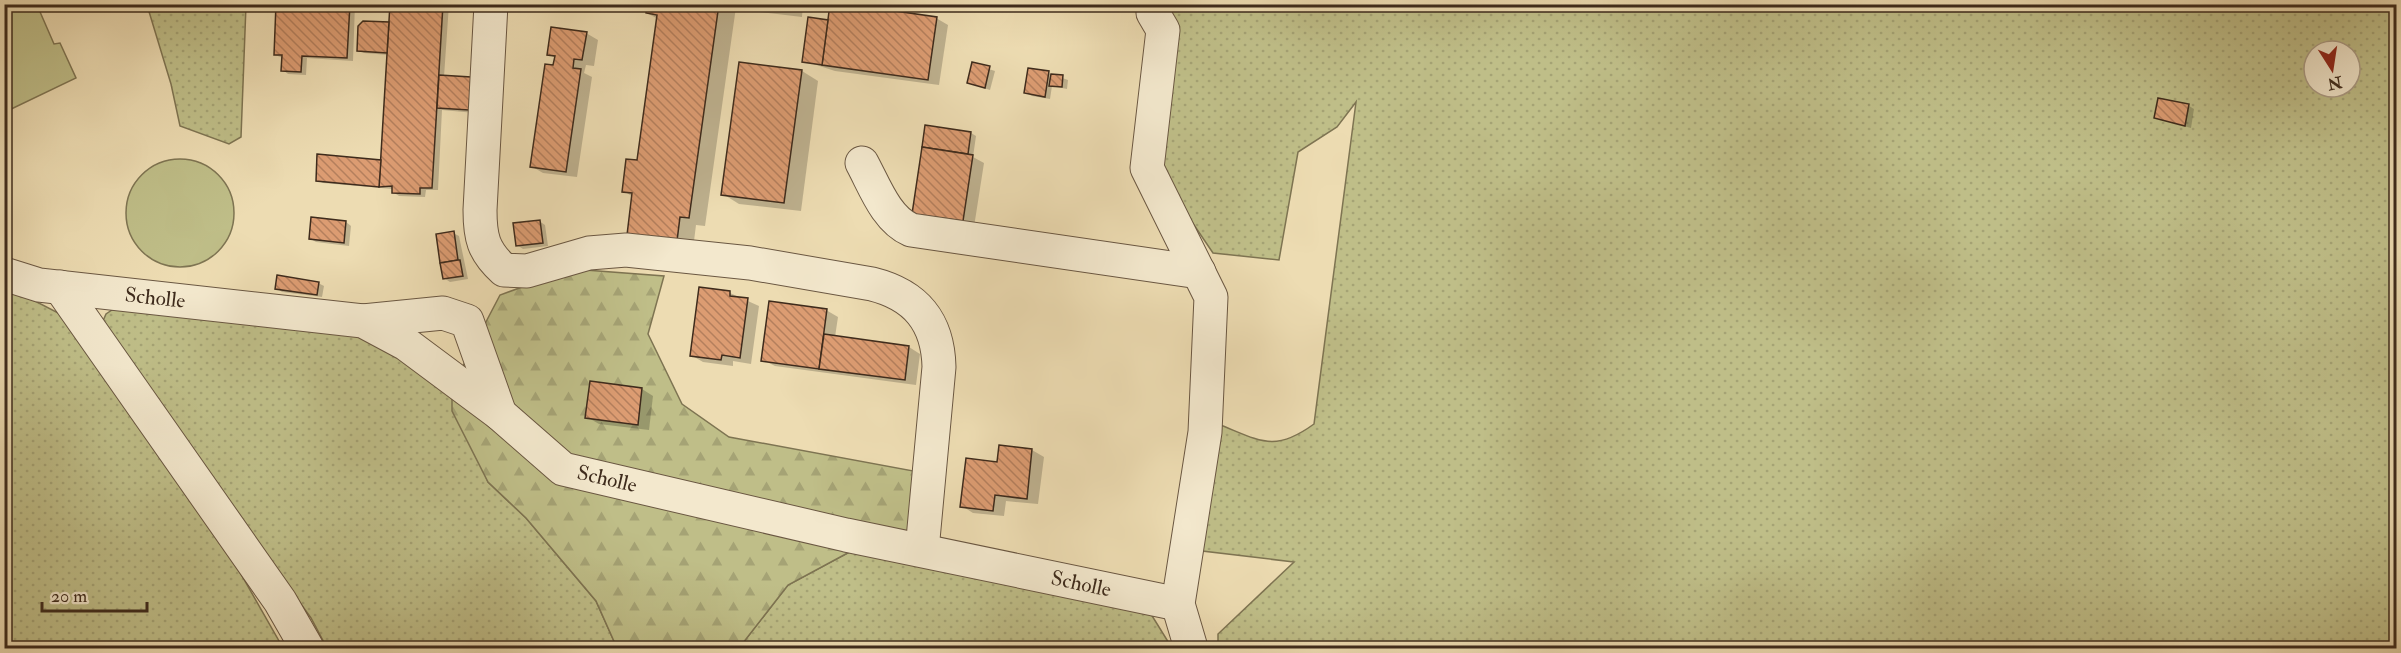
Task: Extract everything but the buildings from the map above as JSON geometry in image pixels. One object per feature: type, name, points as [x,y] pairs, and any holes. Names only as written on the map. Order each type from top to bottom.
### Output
[{"type":"lane","points":[[491,4],[480,210],[480,234],[490,258],[504,270],[528,271],[589,253],[627,250],[761,265],[872,284],[889,288],[904,296],[928,321],[936,337],[939,352],[922,550]]},
{"type":"lane","points":[[1155,4],[1153,13],[1163,30],[1147,168],[1211,297],[1205,432],[1178,604],[1191,648]]},
{"type":"lane","points":[[862,163],[896,221],[911,230],[1199,272]]},
{"type":"lane","name":"Scholle","points":[[4,274],[39,285],[363,321],[406,344],[500,414],[563,469],[846,534],[1178,604]]},
{"type":"lane","points":[[60,287],[280,601],[307,648]]},
{"type":"lane","points":[[363,321],[443,313],[467,321],[500,414]]},
{"type":"green space","points":[[5,4],[37,5],[54,44],[60,43],[76,78],[5,112]]},
{"type":"green space","points":[[147,5],[246,5],[241,137],[229,144],[180,126],[171,84]]},
{"type":"green space","points":[[1163,5],[2396,5],[2396,648],[1218,648],[1218,634],[1294,562],[1194,550],[1218,424],[1257,439],[1277,441],[1288,439],[1314,424],[1356,102],[1337,127],[1298,152],[1279,260],[1213,253],[1154,166]]},
{"type":"green space","points":[[180,159],[201,163],[218,175],[230,192],[234,213],[230,234],[218,251],[201,263],[180,267],[159,263],[142,251],[130,234],[126,213],[130,192],[142,175],[159,163]]},
{"type":"green space","points":[[572,269],[664,276],[648,334],[682,404],[729,437],[919,472],[916,535],[855,549],[788,585],[739,648],[617,648],[596,601],[526,518],[488,482],[452,411],[452,387],[500,295]]},
{"type":"green space","points":[[4,285],[68,318],[195,493],[283,648],[5,648]]},
{"type":"green space","points":[[115,308],[360,332],[452,387],[488,482],[526,518],[596,601],[617,648],[327,648],[311,618],[197,460],[103,321],[106,314]]},
{"type":"green space","points":[[855,549],[1146,606],[1172,648],[739,648],[788,585]]}]
